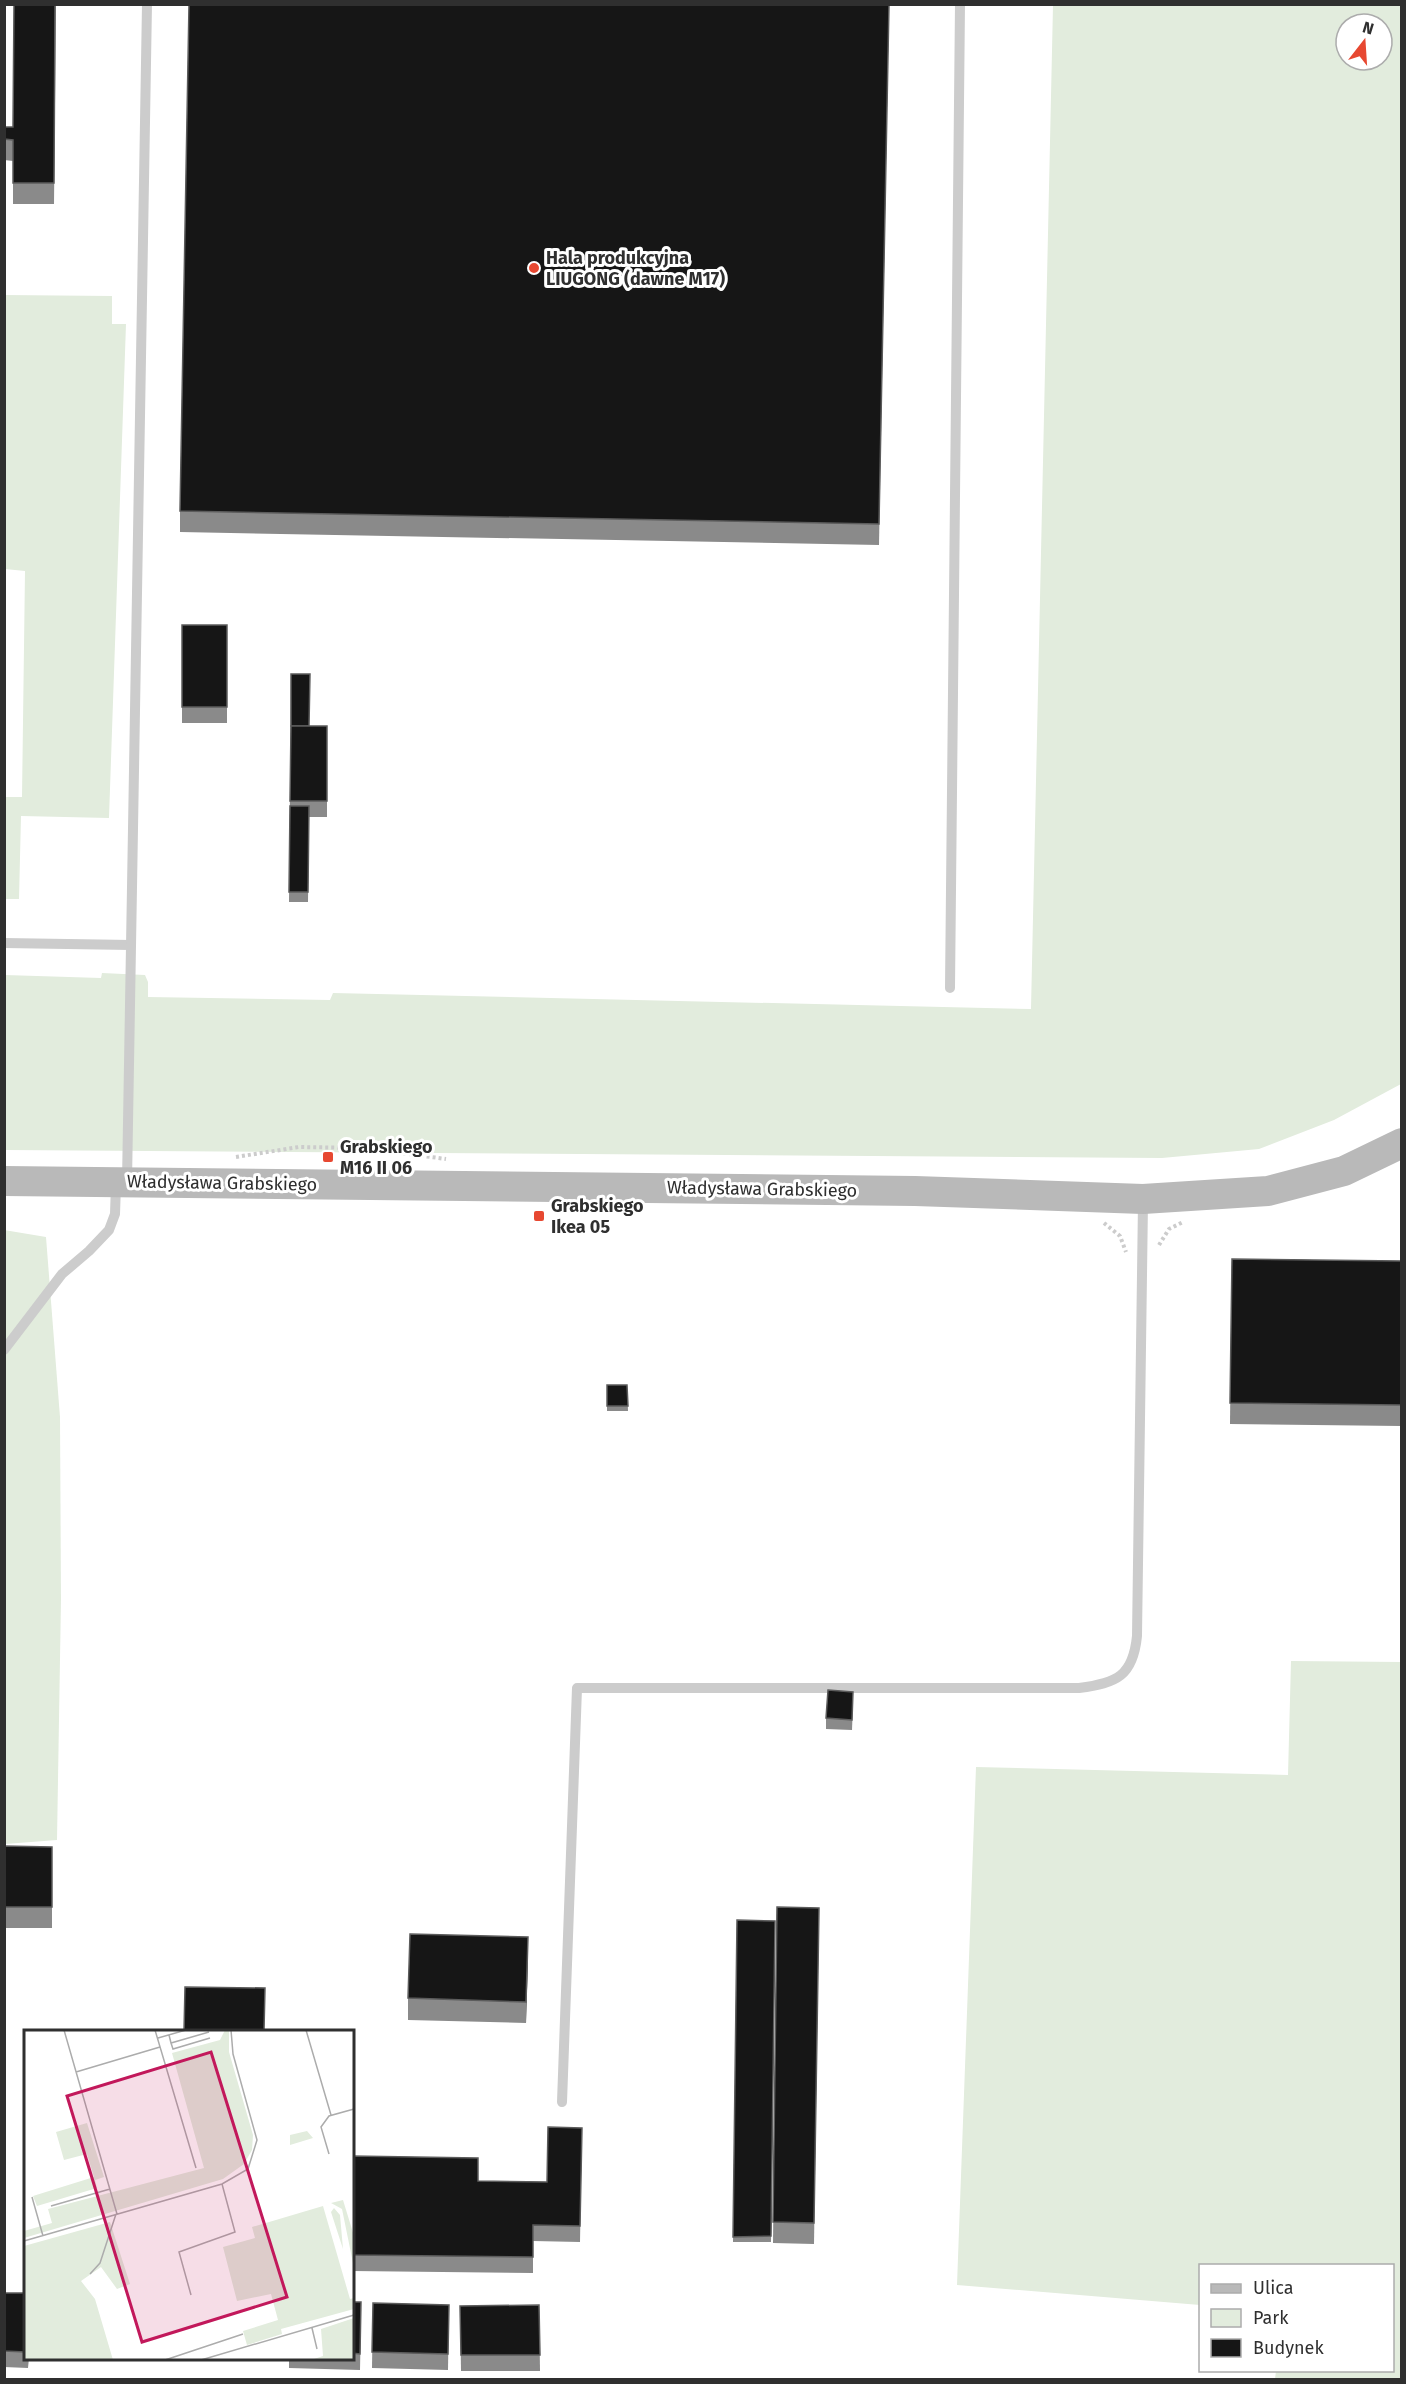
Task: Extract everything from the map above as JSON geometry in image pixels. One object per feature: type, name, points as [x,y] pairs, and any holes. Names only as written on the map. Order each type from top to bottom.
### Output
[{"type":"street","name":"Władysława Grabskiego","points":[[4,1180],[915,1191],[1143,1199],[1268,1191],[1344,1171],[1401,1143]]},
{"type":"lane","points":[[4,1350],[62,1274],[109,1230],[115,1214],[121,1182],[131,945],[147,4]]},
{"type":"lane","points":[[950,988],[960,4]]},
{"type":"lane","points":[[4,943],[131,945]]},
{"type":"lane","points":[[562,2102],[577,1688],[1079,1688],[1116,1680],[1128,1669],[1135,1655],[1137,1636],[1143,1199]]},
{"type":"green space","points":[[1053,5],[1401,5],[1401,1084],[1334,1120],[1259,1149],[1162,1158],[5,1150],[5,975],[101,978],[102,973],[145,975],[148,982],[148,997],[330,1000],[333,993],[1031,1009]]},
{"type":"green space","points":[[5,295],[112,296],[112,324],[126,324],[109,818],[21,816],[19,899],[4,899],[5,797],[22,797],[25,571],[5,569]]},
{"type":"green space","points":[[4,1230],[46,1237],[60,1417],[61,1599],[57,1840],[5,1844]]},
{"type":"green space","points":[[1291,1661],[1401,1662],[1401,2379],[1275,2379],[1276,2372],[1394,2372],[1394,2264],[1199,2264],[1199,2305],[957,2285],[976,1767],[1288,1775]]},
{"type":"building","points":[[14,4],[55,4],[54,183],[13,183],[13,140],[4,139],[4,127],[13,127]]},
{"type":"building","name":"Hala produkcyjna LIUGONG (dawne M17)","points":[[189,4],[889,4],[879,524],[180,511]]},
{"type":"building","points":[[182,625],[227,625],[227,707],[182,707]]},
{"type":"building","points":[[291,674],[310,674],[309,726],[291,726]]},
{"type":"building","points":[[291,726],[327,726],[327,801],[290,801]]},
{"type":"building","points":[[290,806],[309,806],[308,892],[289,892]]},
{"type":"building","points":[[1232,1259],[1401,1261],[1401,1405],[1230,1403]]},
{"type":"building","points":[[607,1385],[627,1385],[628,1406],[607,1406]]},
{"type":"building","points":[[828,1690],[853,1692],[852,1720],[826,1718]]},
{"type":"building","points":[[4,1846],[52,1847],[52,1907],[4,1907]]},
{"type":"building","points":[[777,1907],[819,1908],[814,2223],[773,2222]]},
{"type":"building","points":[[737,1920],[775,1921],[771,2236],[733,2237]]},
{"type":"building","points":[[410,1934],[528,1937],[526,2002],[408,1998]]},
{"type":"building","points":[[185,1987],[265,1988],[264,2030],[184,2030]]},
{"type":"building","points":[[548,2127],[582,2128],[580,2226],[533,2225],[533,2257],[354,2255],[354,2156],[478,2158],[478,2181],[547,2182]]},
{"type":"building","points":[[4,2293],[24,2293],[24,2352],[4,2351]]},
{"type":"building","points":[[354,2302],[361,2302],[360,2354],[354,2353]]},
{"type":"building","points":[[373,2303],[449,2305],[448,2354],[372,2352]]},
{"type":"building","points":[[539,2305],[540,2355],[461,2355],[460,2306]]},
{"type":"place","name":"Hala produkcyjna LIUGONG (dawne M17)","points":[[534,268]]},
{"type":"place","name":"Grabskiego M16 II 06","points":[[328,1157]]},
{"type":"place","name":"Grabskiego Ikea 05","points":[[539,1216]]}]
